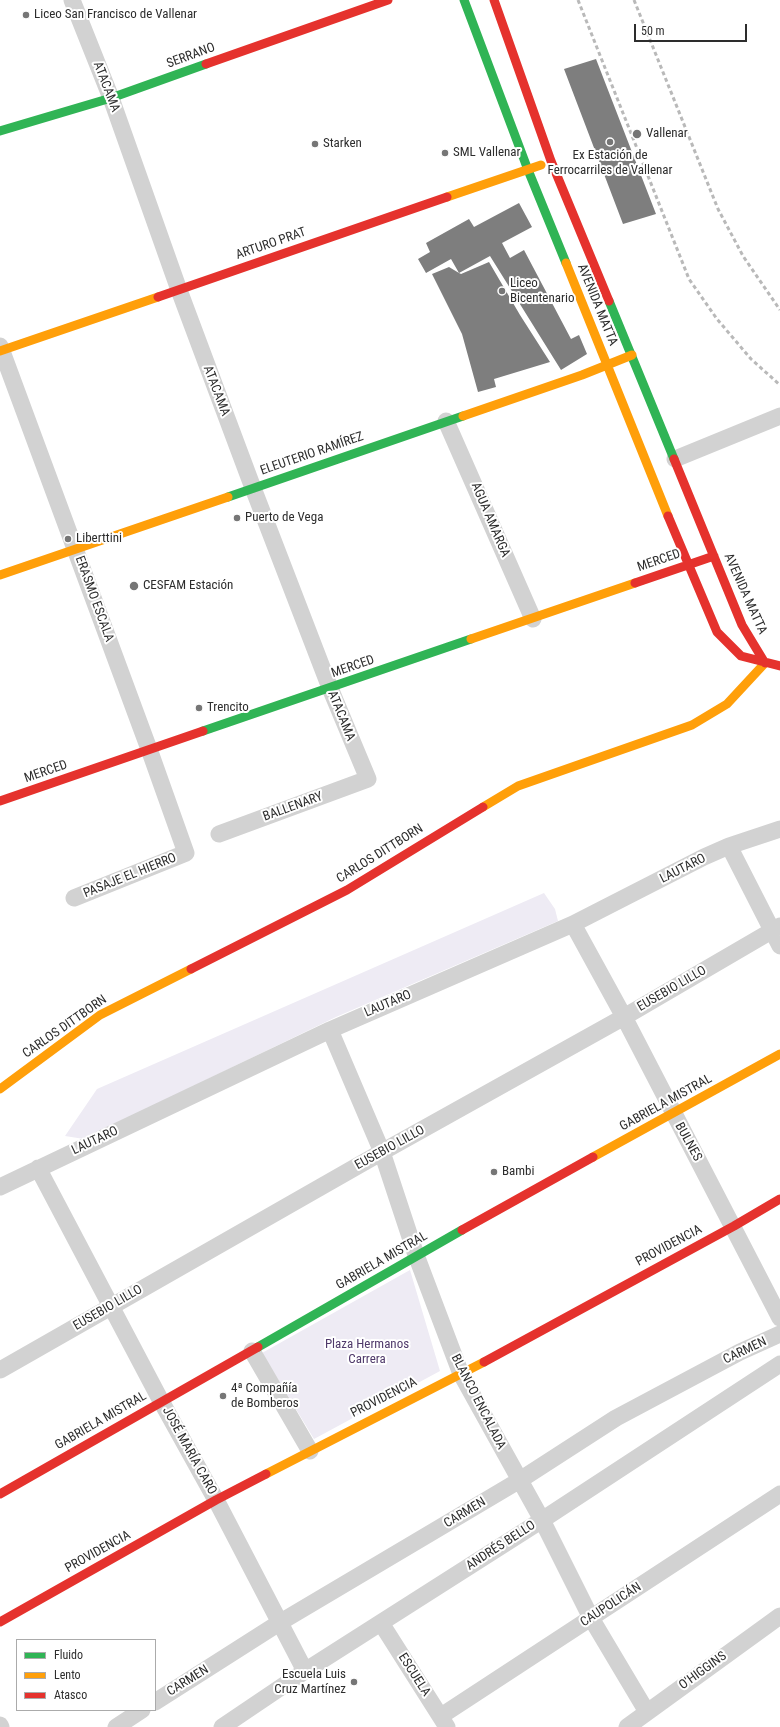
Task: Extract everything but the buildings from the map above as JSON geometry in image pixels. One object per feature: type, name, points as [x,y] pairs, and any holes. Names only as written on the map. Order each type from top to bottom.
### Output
[{"type":"main road","name":"SERRANO","points":[[0,131],[111,98],[388,0]]},
{"type":"main road","name":"AVENIDA MATTA","points":[[464,0],[528,170],[717,632],[740,656],[765,663]]},
{"type":"main road","name":"AVENIDA MATTA","points":[[494,0],[551,161],[675,459],[742,625],[765,663]]},
{"type":"main road","name":"ARTURO PRAT","points":[[1,349],[179,290],[551,161]]},
{"type":"main road","name":"ELEUTERIO RAMÍREZ","points":[[0,576],[632,355]]},
{"type":"main road","name":"MERCED","points":[[0,801],[714,556]]},
{"type":"main road","points":[[765,663],[780,666]]},
{"type":"main road","name":"CARLOS DITTBORN","points":[[0,1089],[100,1015],[347,890],[518,786],[692,725],[727,704],[765,663]]},
{"type":"main road","name":"GABRIELA MISTRAL","points":[[0,1494],[161,1401],[252,1351],[416,1255],[780,1054]]},
{"type":"main road","name":"PROVIDENCIA","points":[[0,1622],[216,1500],[461,1374],[734,1226],[780,1199]]},
{"type":"street","name":"ATACAMA","points":[[72,0],[111,98],[179,290],[253,488],[330,688],[368,780]]},
{"type":"street","name":"ERASMO ESCALA","points":[[1,349],[76,549],[186,853]]},
{"type":"street","points":[[675,459],[780,416]]},
{"type":"street","name":"AGUA AMARGA","points":[[446,421],[532,619]]},
{"type":"street","name":"BALLENARY","points":[[219,834],[368,780]]},
{"type":"street","name":"LAUTARO","points":[[0,1187],[330,1030],[573,924],[729,846],[780,829]]},
{"type":"street","points":[[729,846],[776,928],[780,946]]},
{"type":"street","name":"PASAJE EL HIERRO","points":[[74,898],[186,853]]},
{"type":"street","name":"BULNES","points":[[573,924],[624,1017],[673,1114],[734,1226],[780,1318]]},
{"type":"street","name":"EUSEBIO LILLO","points":[[0,1370],[382,1152],[624,1017],[776,928]]},
{"type":"street","name":"BLANCO ENCALADA","points":[[330,1030],[382,1152],[416,1255],[461,1374],[542,1520],[591,1618],[647,1712]]},
{"type":"street","name":"JOSÉ MARÍA CARO","points":[[38,1168],[161,1401],[216,1500],[305,1671]]},
{"type":"street","name":"CARMEN","points":[[156,1701],[279,1623],[520,1480],[616,1418],[740,1352],[780,1334]]},
{"type":"street","points":[[252,1351],[310,1451]]},
{"type":"street","name":"ANDRÉS BELLO","points":[[222,1727],[305,1671],[542,1520],[780,1364]]},
{"type":"street","name":"CAUPOLICÁN","points":[[444,1722],[591,1618],[780,1494]]},
{"type":"street","name":"O'HIGGINS","points":[[627,1727],[780,1616]]},
{"type":"street","name":"ESCUELA","points":[[381,1623],[444,1722]]},
{"type":"street","points":[[116,1727],[140,1711]]},
{"type":"green space","points":[[544,893],[555,909],[558,921],[336,1017],[84,1139],[65,1136],[97,1089]]},
{"type":"green space","name":"Plaza Hermanos Carrera","points":[[410,1270],[440,1371],[314,1439],[262,1353]]},
{"type":"railway","points":[[578,0],[689,279],[717,319],[751,359],[780,385]]},
{"type":"railway","points":[[634,0],[718,209],[743,256],[780,310]]},
{"type":"traffic: fast","points":[[464,0],[528,170],[566,263]]},
{"type":"traffic: fast","points":[[0,131],[111,98],[206,64]]},
{"type":"traffic: fast","points":[[609,301],[674,459]]},
{"type":"traffic: fast","points":[[228,497],[463,416]]},
{"type":"traffic: fast","points":[[203,731],[471,639]]},
{"type":"traffic: fast","points":[[258,1347],[462,1230]]},
{"type":"traffic: slow","points":[[447,197],[541,165]]},
{"type":"traffic: slow","points":[[566,263],[668,516]]},
{"type":"traffic: slow","points":[[0,351],[158,297]]},
{"type":"traffic: slow","points":[[463,416],[582,375],[632,355]]},
{"type":"traffic: slow","points":[[0,575],[228,497]]},
{"type":"traffic: slow","points":[[471,639],[635,583]]},
{"type":"traffic: slow","points":[[483,807],[518,786],[692,725],[727,704],[765,663]]},
{"type":"traffic: slow","points":[[0,1089],[100,1015],[191,969]]},
{"type":"traffic: slow","points":[[593,1157],[780,1054]]},
{"type":"traffic: slow","points":[[266,1474],[484,1362]]},
{"type":"traffic: jam","points":[[206,64],[388,0]]},
{"type":"traffic: jam","points":[[494,0],[551,161],[609,301]]},
{"type":"traffic: jam","points":[[158,297],[447,197]]},
{"type":"traffic: jam","points":[[674,459],[742,625],[765,663]]},
{"type":"traffic: jam","points":[[668,516],[717,632],[741,656],[780,666]]},
{"type":"traffic: jam","points":[[635,583],[714,556]]},
{"type":"traffic: jam","points":[[0,801],[203,731]]},
{"type":"traffic: jam","points":[[191,969],[347,890],[483,807]]},
{"type":"traffic: jam","points":[[462,1230],[593,1157]]},
{"type":"traffic: jam","points":[[484,1362],[734,1226],[780,1199]]},
{"type":"traffic: jam","points":[[0,1494],[258,1347]]},
{"type":"traffic: jam","points":[[0,1622],[216,1500],[266,1474]]},
{"type":"place","name":"Liceo San Francisco de Vallenar","points":[[26,15]]},
{"type":"place","name":"Vallenar","points":[[637,134]]},
{"type":"place","name":"Ex Estación de Ferrocarriles de Vallenar","points":[[610,142]]},
{"type":"place","name":"Starken","points":[[315,144]]},
{"type":"place","name":"SML Vallenar","points":[[445,153]]},
{"type":"place","name":"Liceo Bicentenario","points":[[502,291]]},
{"type":"place","name":"Puerto de Vega","points":[[237,518]]},
{"type":"place","name":"Liberttini","points":[[68,539]]},
{"type":"place","name":"CESFAM Estación","points":[[134,586]]},
{"type":"place","name":"Trencito","points":[[199,708]]},
{"type":"place","name":"Bambi","points":[[494,1172]]},
{"type":"place","name":"4ª Compañía de Bomberos","points":[[223,1396]]},
{"type":"place","name":"Escuela Luis Cruz Martínez","points":[[354,1682]]}]
